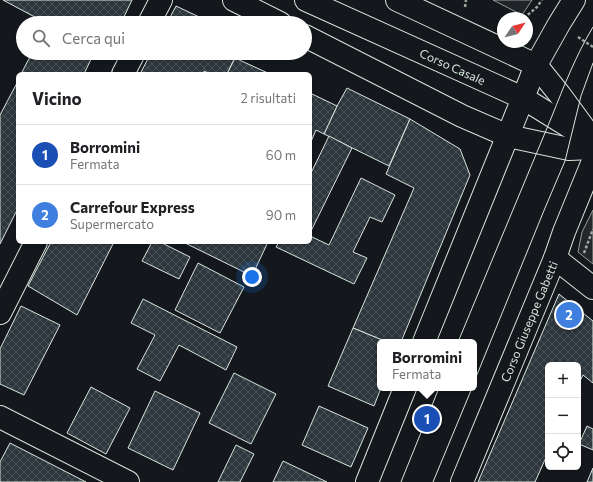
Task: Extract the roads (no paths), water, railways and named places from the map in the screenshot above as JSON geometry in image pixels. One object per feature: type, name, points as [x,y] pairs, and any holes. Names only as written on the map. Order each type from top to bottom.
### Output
[{"type":"street","points":[[153,16],[161,0]]},
{"type":"street","points":[[234,0],[266,16]]},
{"type":"street","name":"Corso Casale","points":[[306,0],[523,98],[573,129],[593,144]]},
{"type":"street","points":[[397,0],[536,65],[593,140]]},
{"type":"street","points":[[425,339],[536,65],[570,6]]},
{"type":"street","points":[[312,40],[462,116],[508,136],[568,149],[593,148]]},
{"type":"street","points":[[124,72],[130,60]]},
{"type":"street","name":"Corso Giuseppe Gabetti","points":[[462,482],[555,258],[593,161]]},
{"type":"street","points":[[0,313],[35,244]]},
{"type":"street","points":[[555,258],[593,288]]},
{"type":"street","points":[[367,482],[404,391]]},
{"type":"street","points":[[0,417],[128,482]]},
{"type":"tram line","points":[[459,339],[566,82],[581,48],[593,27]]},
{"type":"tram line","points":[[477,375],[565,161],[581,96],[593,63]]},
{"type":"tram line","points":[[401,482],[438,391]]},
{"type":"tram line","points":[[433,482],[471,391]]},
{"type":"place","name":"Carrefour Express","points":[[569,315]]},
{"type":"place","name":"Borromini","points":[[427,419]]}]
